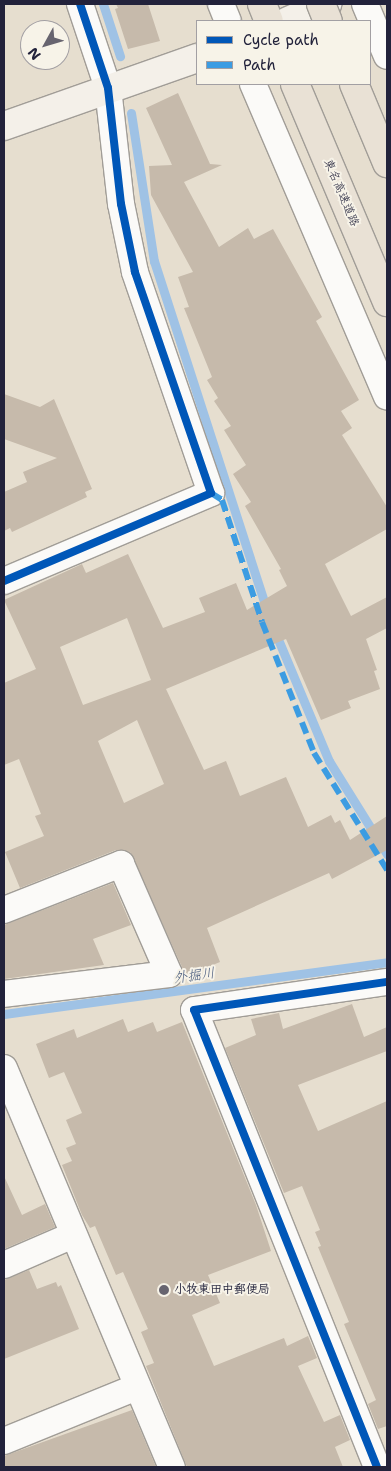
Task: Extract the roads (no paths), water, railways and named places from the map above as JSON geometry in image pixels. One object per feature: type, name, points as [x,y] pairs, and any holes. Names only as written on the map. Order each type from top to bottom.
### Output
[{"type":"highway","points":[[262,4],[269,20]]},
{"type":"highway","points":[[321,4],[328,20]]},
{"type":"highway","name":"東名高速道路","points":[[295,85],[387,302]]},
{"type":"highway","points":[[354,85],[387,162]]},
{"type":"street","points":[[4,581],[210,493],[136,272],[121,204],[108,88],[80,4]]},
{"type":"street","points":[[221,4],[228,20]]},
{"type":"street","points":[[290,20],[327,4]]},
{"type":"street","points":[[365,4],[387,56]]},
{"type":"street","points":[[4,126],[196,58]]},
{"type":"street","points":[[253,85],[387,396]]},
{"type":"street","points":[[4,910],[121,864],[169,974],[4,994]]},
{"type":"street","points":[[377,1467],[194,1010],[387,982]]},
{"type":"street","points":[[4,1068],[72,1235],[172,1467]]},
{"type":"street","points":[[4,1265],[72,1235]]},
{"type":"street","points":[[4,1441],[137,1386]]},
{"type":"waterway","points":[[103,4],[120,56]]},
{"type":"waterway","points":[[131,113],[154,261],[267,610]]},
{"type":"waterway","points":[[275,632],[329,761],[387,854]]},
{"type":"waterway","name":"外掘川","points":[[4,1014],[387,962]]},
{"type":"place","name":"小牧東田中郵便局","points":[[164,1290]]}]
